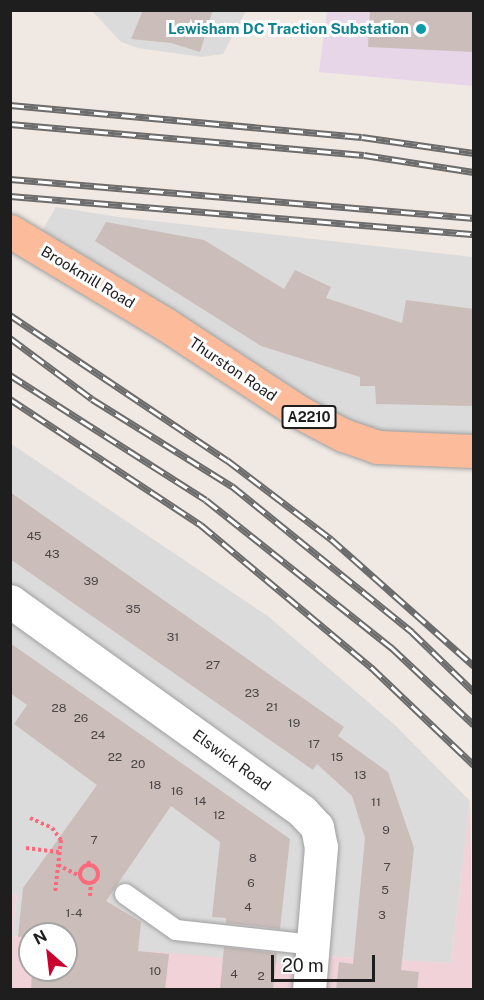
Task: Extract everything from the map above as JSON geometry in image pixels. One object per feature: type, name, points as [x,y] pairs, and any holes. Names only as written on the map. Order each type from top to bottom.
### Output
[{"type":"main road","name":"Brookmill Road","points":[[10,231],[165,324]]},
{"type":"main road","name":"Thurston Road","points":[[165,324],[299,412],[344,435],[377,447],[474,451]]},
{"type":"street","name":"Elswick Road","points":[[10,601],[302,811],[317,827],[321,847],[309,990]]},
{"type":"lane","points":[[125,894],[176,930],[312,945]]},
{"type":"path","points":[[30,818],[59,834],[60,852],[55,893]]},
{"type":"path","points":[[26,848],[60,852]]},
{"type":"path","points":[[80,876],[82,868],[89,863],[98,874],[91,882],[90,896]]},
{"type":"path","points":[[58,865],[91,882]]},
{"type":"shaded area","points":[[92,11],[246,11],[223,54],[202,57],[138,48],[121,42]]},
{"type":"shaded area","points":[[327,11],[473,11],[473,86],[319,72]]},
{"type":"shaded area","points":[[56,207],[118,217],[473,257],[473,437],[375,432],[336,420],[41,233]]},
{"type":"shaded area","points":[[10,443],[269,617],[396,726],[470,801],[451,963],[326,956],[326,967],[149,952],[144,982],[78,941],[78,922],[18,922],[18,936],[12,936],[17,895],[10,894]]},
{"type":"shaded area","points":[[470,801],[473,989],[11,989],[10,894],[17,895],[12,936],[18,937],[18,982],[78,982],[78,972],[144,982],[149,951],[325,967],[326,956],[451,963]]},
{"type":"building","points":[[143,10],[213,10],[200,52],[171,43],[131,39]]},
{"type":"building","name":"Lewisham DC Traction Substation","points":[[370,10],[474,10],[474,52],[368,47]]},
{"type":"building","points":[[106,222],[204,240],[284,289],[295,270],[331,287],[326,298],[402,323],[406,300],[474,309],[474,406],[376,404],[375,386],[360,386],[360,377],[261,346],[95,241]]},
{"type":"building","points":[[10,492],[344,727],[338,736],[388,772],[414,848],[401,970],[419,972],[417,990],[336,990],[339,962],[353,964],[365,838],[352,796],[317,764],[313,770],[10,559]]},
{"type":"building","points":[[10,643],[290,839],[280,929],[226,923],[226,918],[212,917],[220,842],[171,806],[106,901],[141,922],[138,951],[169,954],[165,990],[31,990],[31,982],[78,982],[78,922],[20,922],[23,888],[97,785],[14,724],[27,705],[10,693]]},
{"type":"building","points":[[224,947],[277,953],[273,990],[220,990]]},
{"type":"railway","points":[[10,105],[362,137],[474,153]]},
{"type":"railway","points":[[10,124],[364,155],[474,172]]},
{"type":"railway","points":[[10,179],[474,218]]},
{"type":"railway","points":[[10,196],[474,234]]},
{"type":"railway","points":[[10,315],[227,460],[331,539],[474,666]]},
{"type":"railway","points":[[10,338],[92,399],[232,486],[412,632],[474,692]]},
{"type":"railway","points":[[10,375],[206,500],[392,648],[474,725]]},
{"type":"railway","points":[[10,399],[201,525],[371,667],[474,765]]},
{"type":"place","name":"Lewisham DC Traction Substation","points":[[421,29]]}]
